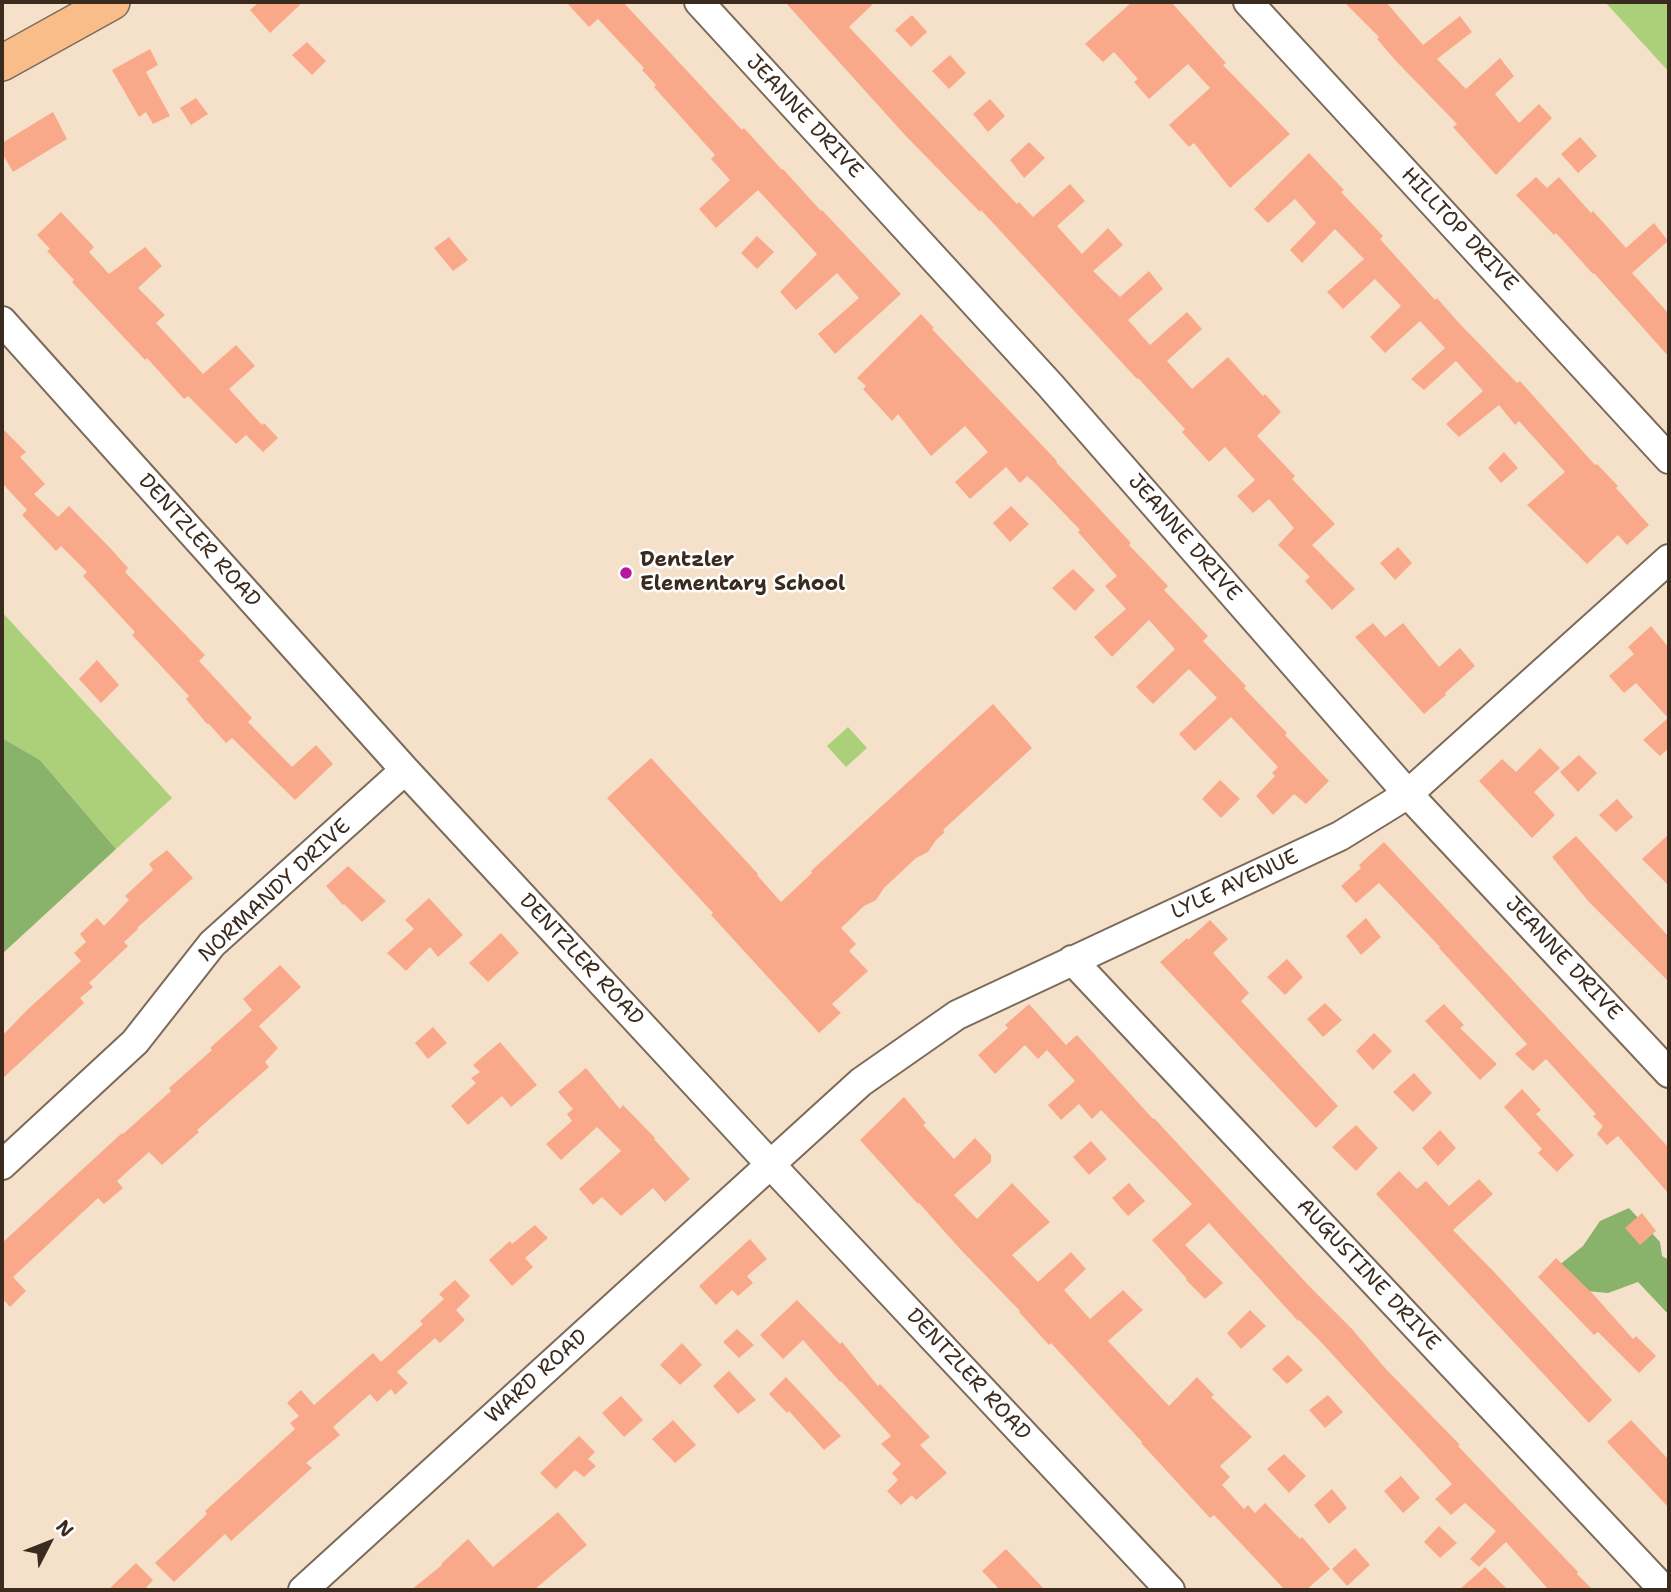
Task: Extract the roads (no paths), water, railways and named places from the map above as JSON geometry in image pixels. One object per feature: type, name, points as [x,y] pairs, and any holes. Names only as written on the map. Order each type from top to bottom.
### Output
[{"type":"main road","points":[[2,63],[112,2]]},
{"type":"street","name":"JEANNE DRIVE","points":[[699,2],[1050,385],[1408,794],[1669,1073]]},
{"type":"street","name":"HILLTOP DRIVE","points":[[1248,2],[1669,459]]},
{"type":"street","name":"DENTZLER ROAD","points":[[2,321],[405,770],[1170,1590]]},
{"type":"street","name":"LYLE AVENUE","points":[[770,1164],[861,1082],[957,1015],[1340,836],[1408,794],[1666,567]]},
{"type":"street","name":"NORMANDY DRIVE","points":[[2,1165],[135,1042],[212,944],[405,770]]},
{"type":"street","name":"AUGUSTINE DRIVE","points":[[1072,960],[1664,1590]]},
{"type":"street","name":"WARD ROAD","points":[[303,1590],[770,1164]]},
{"type":"place","name":"Dentzler Elementary School","points":[[626,573]]}]
